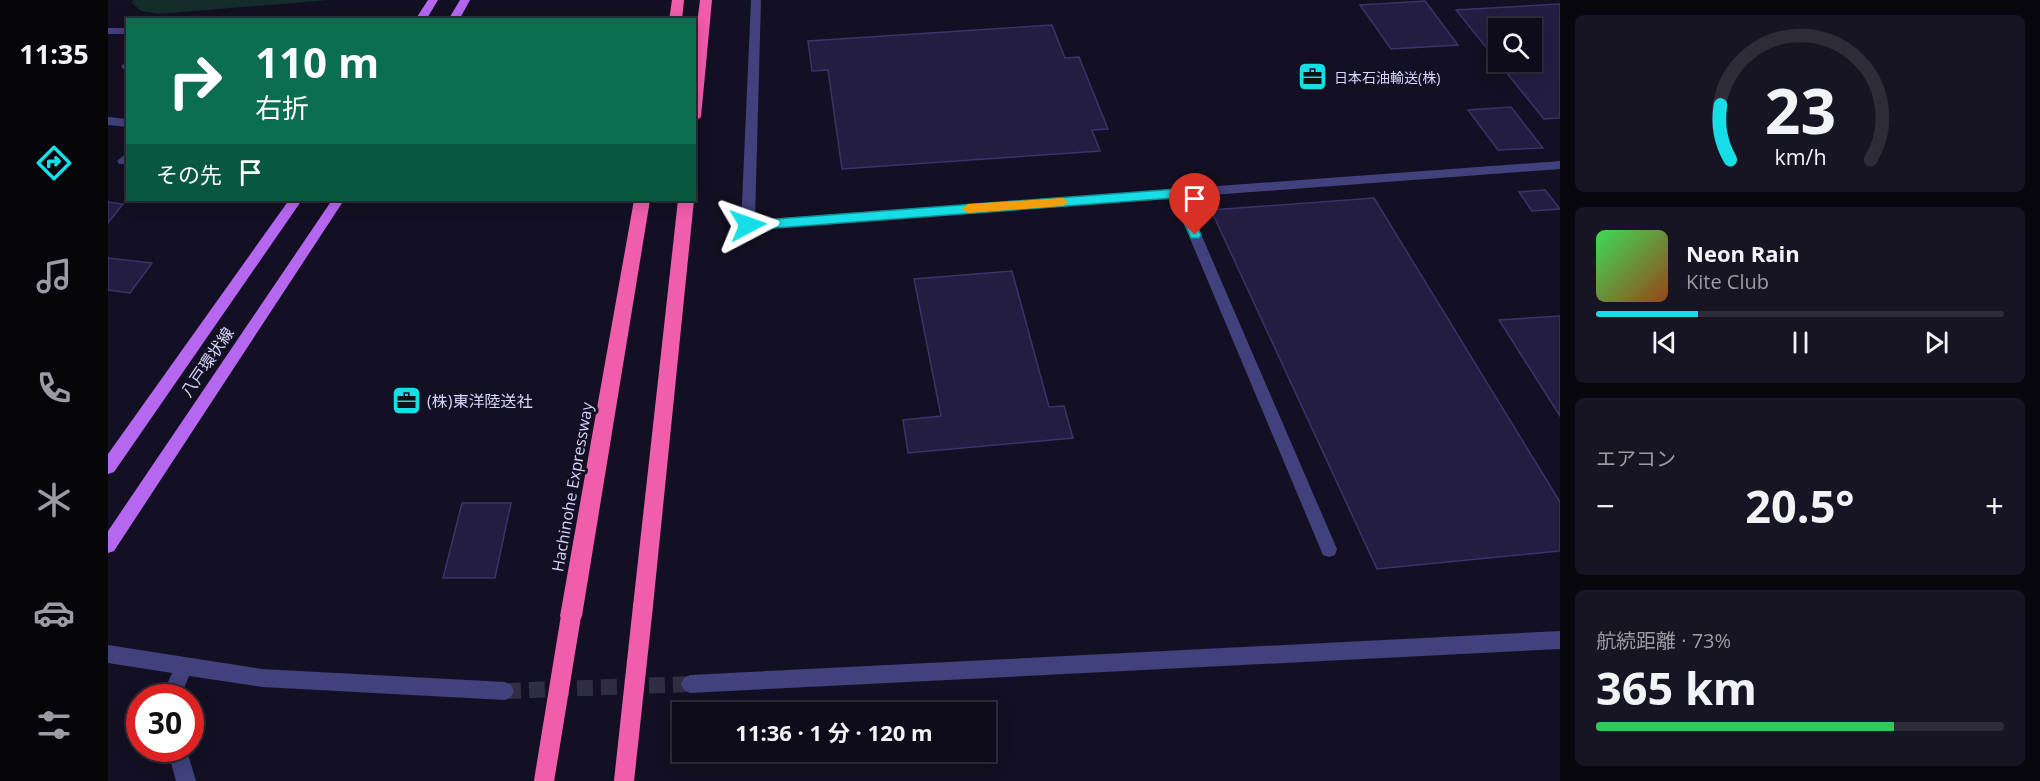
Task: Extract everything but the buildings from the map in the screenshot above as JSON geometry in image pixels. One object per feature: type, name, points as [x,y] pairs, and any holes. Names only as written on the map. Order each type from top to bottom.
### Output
[{"type":"highway","points":[[675,18],[678,0]]},
{"type":"highway","points":[[696,98],[706,0]]},
{"type":"highway","name":"Hachinohe Expressway","points":[[544,781],[642,201]]},
{"type":"highway","points":[[624,781],[686,201]]},
{"type":"main road","points":[[421,18],[433,0]]},
{"type":"main road","points":[[454,18],[465,0]]},
{"type":"main road","name":"八戸環状線","points":[[108,467],[295,201]]},
{"type":"main road","name":"八戸環状線","points":[[108,544],[337,201]]},
{"type":"street","points":[[756,0],[748,225],[1560,165]]},
{"type":"street","points":[[108,31],[126,31]]},
{"type":"street","points":[[108,121],[126,123]]},
{"type":"street","points":[[1177,193],[1329,549]]},
{"type":"street","points":[[690,684],[1560,640]]},
{"type":"street","points":[[108,654],[261,678],[505,691]]},
{"type":"street","points":[[176,684],[184,666]]},
{"type":"street","points":[[180,762],[186,781]]},
{"type":"green space","points":[[133,0],[330,0],[158,14],[141,11],[132,3]]},
{"type":"tunnel","points":[[505,691],[690,684]]},
{"type":"slow traffic","points":[[968,209],[1063,202]]},
{"type":"place","name":"日本石油輸送(株)","points":[[1313,77]]},
{"type":"place","name":"(株)東洋陸送社","points":[[406,401]]},
{"type":"route","points":[[748,225],[1177,193],[1195,235]]}]
